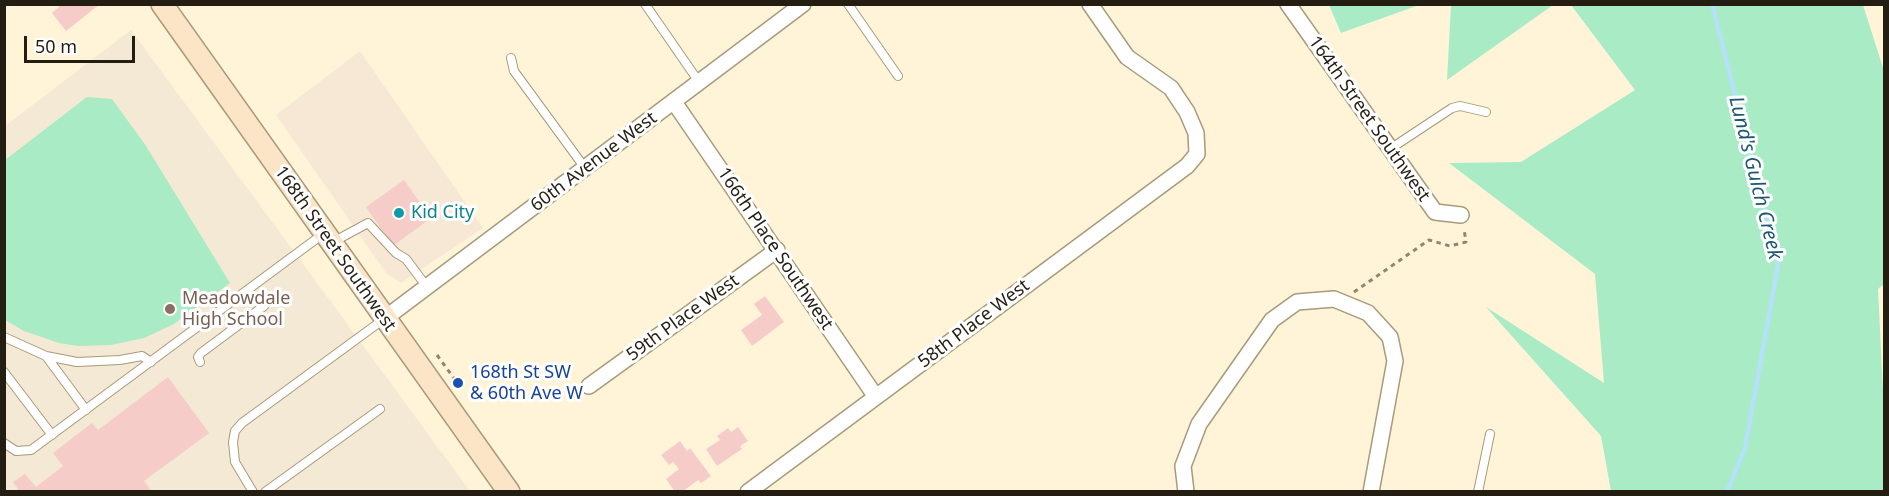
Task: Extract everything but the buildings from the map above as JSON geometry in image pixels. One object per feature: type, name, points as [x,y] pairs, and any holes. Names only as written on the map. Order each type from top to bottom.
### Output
[{"type":"main road","name":"168th Street Southwest","points":[[162,4],[508,492]]},
{"type":"street","name":"60th Avenue West","points":[[384,319],[803,4]]},
{"type":"street","name":"58th Place West","points":[[748,492],[1187,166],[1197,154],[1196,133],[1187,112],[1172,88],[1127,57],[1090,4]]},
{"type":"street","name":"164th Street Southwest","points":[[1288,4],[1435,212],[1461,215]]},
{"type":"street","name":"166th Place Southwest","points":[[674,102],[876,398]]},
{"type":"street","name":"59th Place West","points":[[589,386],[777,250]]},
{"type":"street","points":[[1186,492],[1183,466],[1199,424],[1272,320],[1297,302],[1334,299],[1368,313],[1390,337],[1395,361],[1371,492]]},
{"type":"lane","points":[[645,4],[699,82]]},
{"type":"lane","points":[[848,4],[898,76]]},
{"type":"lane","points":[[511,58],[514,71],[585,168]]},
{"type":"lane","points":[[1390,149],[1452,108],[1460,106],[1486,112]]},
{"type":"lane","points":[[4,443],[16,451],[32,450],[151,362],[328,238],[368,223],[396,253],[406,259],[427,287]]},
{"type":"lane","points":[[200,362],[198,357],[201,353],[264,306]]},
{"type":"lane","points":[[253,492],[234,462],[235,431],[242,423],[384,319]]},
{"type":"lane","points":[[4,337],[46,356],[77,362],[142,356],[151,362]]},
{"type":"lane","points":[[46,356],[86,410]]},
{"type":"lane","points":[[4,372],[52,435]]},
{"type":"lane","points":[[265,492],[380,409]]},
{"type":"lane","points":[[1478,492],[1490,434]]},
{"type":"path","points":[[1347,304],[1353,293],[1429,240],[1450,246],[1466,242],[1461,215]]},
{"type":"path","points":[[437,355],[456,381]]},
{"type":"shaded area","name":"Meadowdale High School","points":[[131,30],[470,491],[5,492],[5,126]]},
{"type":"shaded area","points":[[360,51],[483,228],[401,283],[386,273],[276,115]]},
{"type":"green space","points":[[1451,4],[1553,5],[1447,80]]},
{"type":"green space","points":[[1329,5],[1419,5],[1341,33]]},
{"type":"green space","points":[[1571,5],[1863,5],[1884,71],[1884,284],[1878,289],[1884,413],[1884,491],[1611,491],[1601,436],[1486,307],[1604,383],[1595,274],[1449,163],[1521,162],[1635,90]]},
{"type":"green space","points":[[87,97],[112,99],[146,146],[230,283],[174,324],[144,338],[111,345],[78,346],[59,343],[24,331],[5,320],[5,160]]},
{"type":"waterway","name":"Lund's Gulch Creek","points":[[1712,4],[1778,265],[1745,448],[1727,492]]},
{"type":"place","name":"Kid City","points":[[399,213]]},
{"type":"place","name":"Meadowdale High School","points":[[170,309]]},
{"type":"place","name":"168th St SW & 60th Ave W","points":[[458,383]]}]
